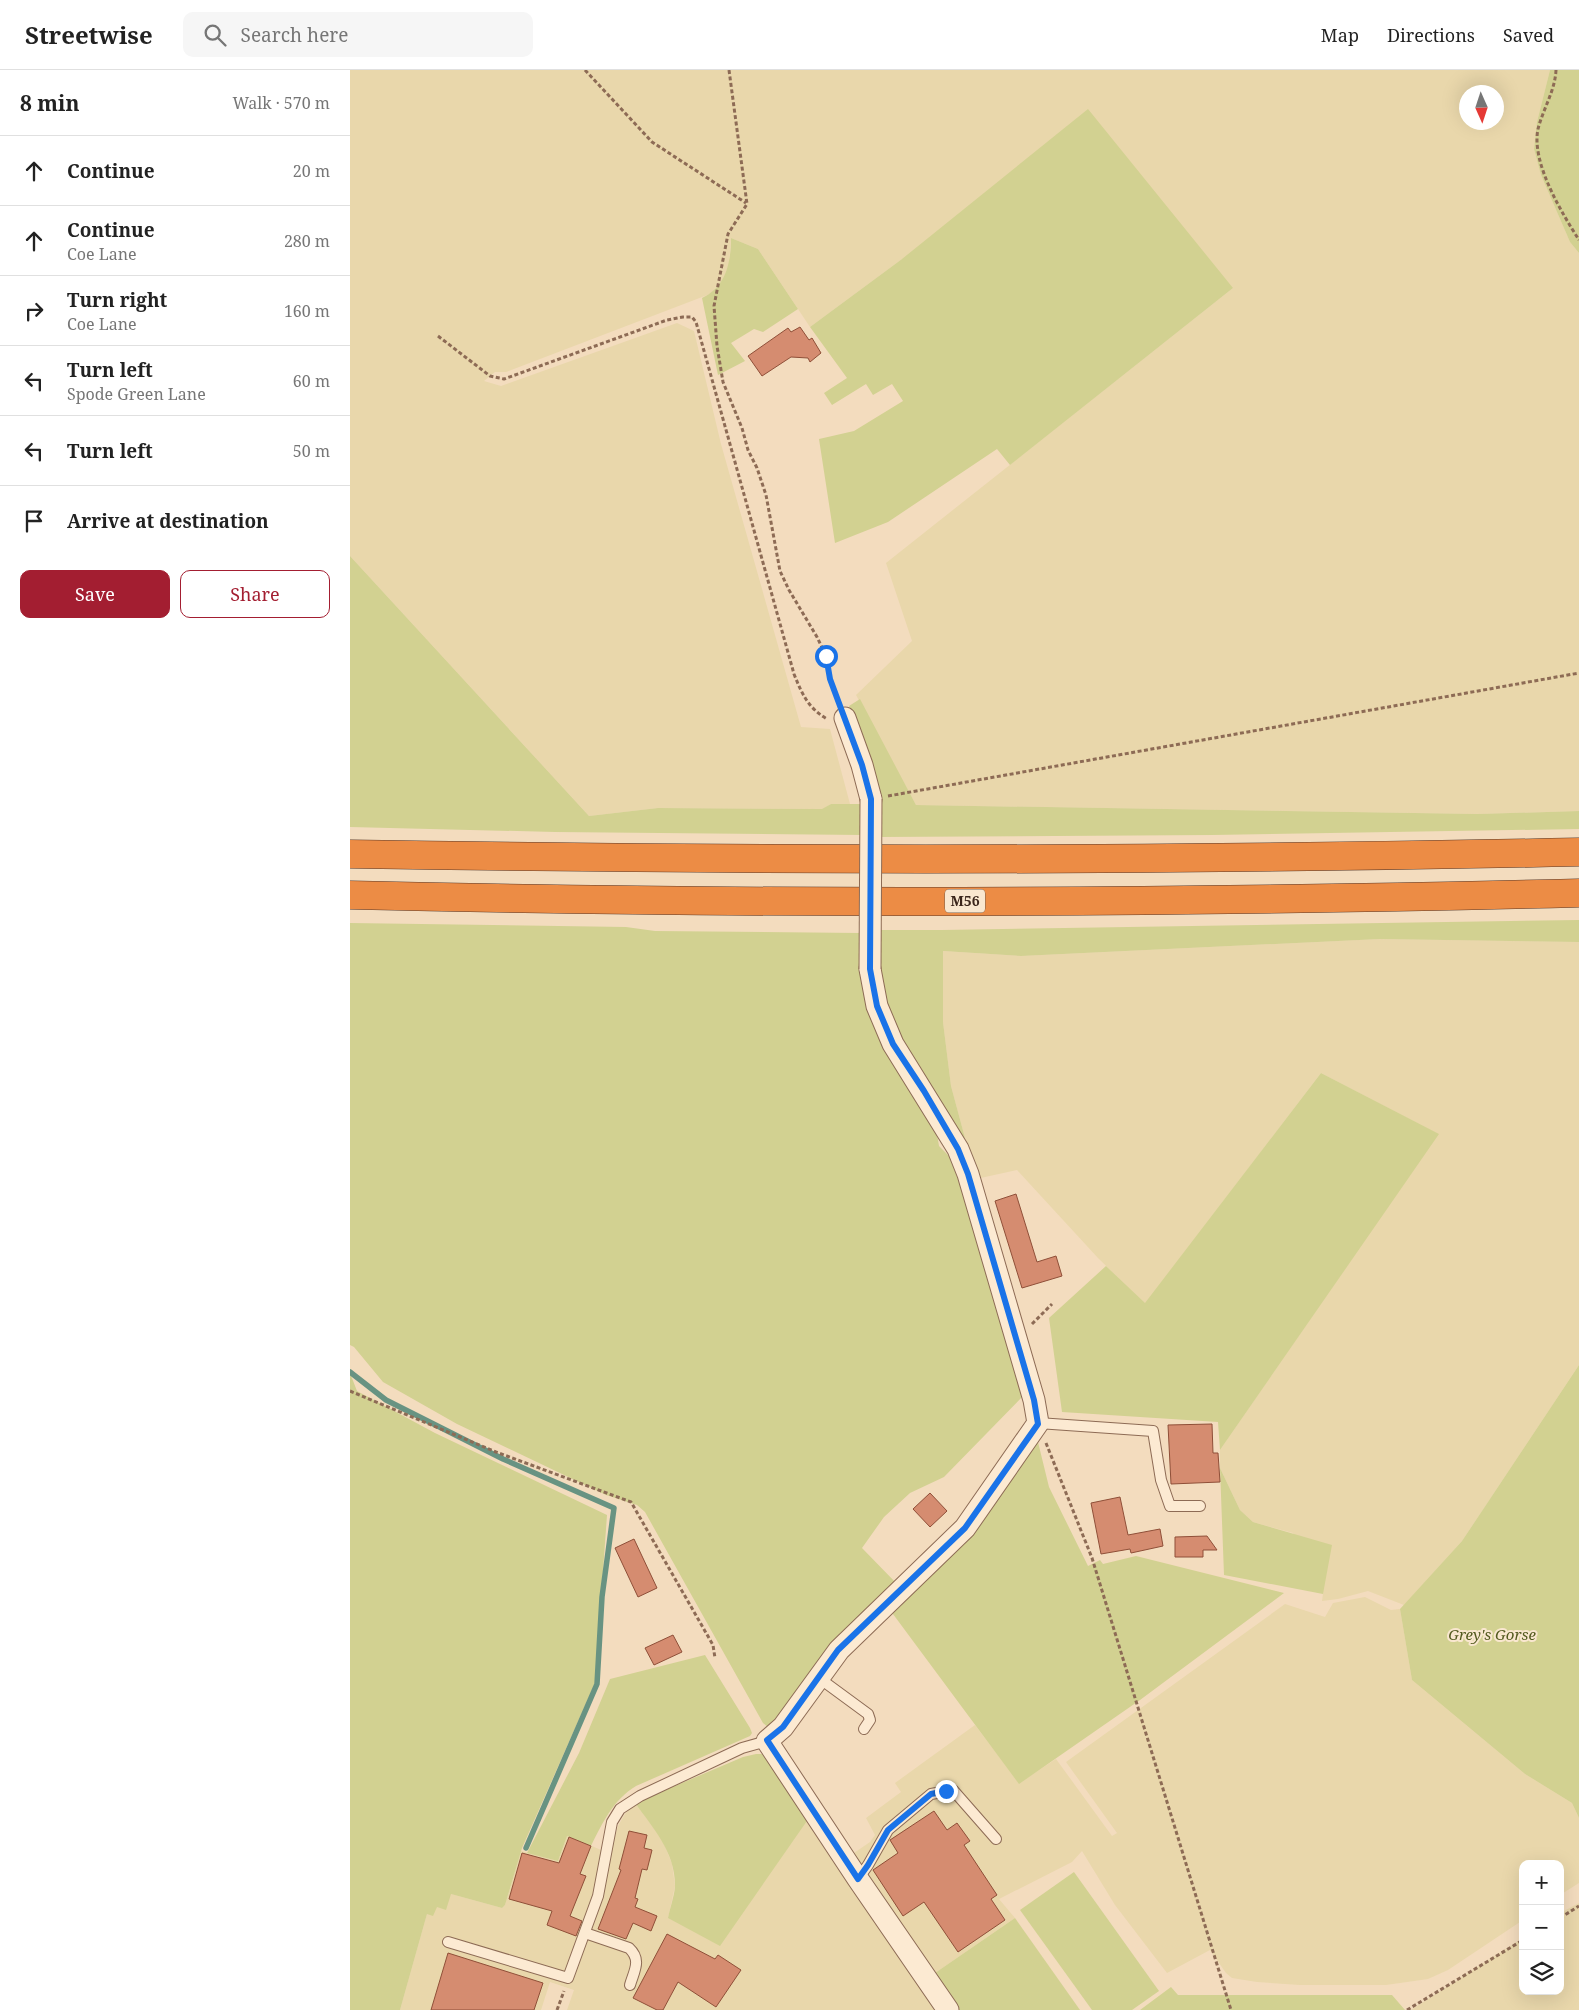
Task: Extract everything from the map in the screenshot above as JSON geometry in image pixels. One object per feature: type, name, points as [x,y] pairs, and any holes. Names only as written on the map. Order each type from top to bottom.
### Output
[{"type":"highway","points":[[350,854],[833,860],[1050,860],[1579,852]]},
{"type":"highway","name":"M56","points":[[350,895],[844,902],[1357,898],[1579,893]]},
{"type":"street","points":[[846,720],[862,765],[871,799],[870,969],[877,1006],[893,1044],[924,1091],[958,1149],[968,1174],[1034,1400],[1038,1424],[965,1528],[838,1650],[783,1727],[767,1740],[858,1879],[948,2010]]},
{"type":"lane","points":[[1038,1424],[1153,1432],[1161,1480],[1170,1506],[1200,1506]]},
{"type":"lane","points":[[819,1678],[868,1714],[870,1720],[864,1730]]},
{"type":"lane","points":[[448,1942],[568,1978],[598,1896],[612,1822],[620,1809],[640,1796],[742,1748],[767,1740]]},
{"type":"lane","points":[[858,1879],[888,1830],[931,1794],[953,1790],[996,1839]]},
{"type":"lane","points":[[585,1933],[629,1948],[635,1953],[637,1959],[630,1985]]},
{"type":"path","points":[[585,70],[652,142],[747,204]]},
{"type":"path","points":[[438,336],[490,376],[504,379],[667,320],[692,317],[696,322],[794,674],[803,698],[815,712],[830,721],[846,720],[830,679],[826,656],[818,637],[789,590],[780,571],[766,495],[723,382],[717,346],[714,306],[728,234],[747,204],[729,70]]},
{"type":"path","points":[[1556,70],[1555,83],[1538,130],[1538,156],[1558,207],[1579,240]]},
{"type":"path","points":[[871,799],[1579,673]]},
{"type":"path","points":[[350,1391],[496,1452],[631,1502],[713,1645],[715,1658]]},
{"type":"path","points":[[1038,1424],[1092,1558],[1231,2010]]},
{"type":"path","points":[[1564,1915],[1579,1906]]},
{"type":"path","points":[[1407,2010],[1519,1942]]},
{"type":"path","points":[[557,2010],[568,1978]]},
{"type":"shaded area","points":[[350,70],[1550,70],[1537,122],[1534,149],[1541,175],[1570,242],[1579,253],[1579,811],[1478,814],[916,805],[856,695],[912,641],[886,563],[1233,288],[902,259],[810,327],[758,249],[731,238],[729,265],[722,281],[710,294],[506,372],[495,372],[484,381],[501,386],[677,323],[694,331],[721,444],[801,727],[830,729],[850,804],[831,804],[823,809],[658,808],[589,816],[350,556]]},
{"type":"shaded area","points":[[1380,939],[1579,942],[1579,1365],[1462,1541],[1404,1605],[1368,1591],[1322,1601],[1323,1594],[1293,1533],[1253,1522],[1240,1510],[1220,1468],[1220,1450],[1438,1134],[1321,1073],[1145,1304],[1098,1258],[1017,1170],[976,1179],[951,1086],[943,1022],[942,951],[1021,956]]},
{"type":"shaded area","points":[[1365,1597],[1391,1610],[1400,1609],[1412,1680],[1525,1774],[1572,1803],[1579,1818],[1579,1883],[1564,1892],[1564,1860],[1519,1860],[1519,1923],[1448,1970],[1428,1979],[1386,1985],[1300,1985],[1232,1978],[1226,1973],[1210,1950],[1167,1973],[1115,1905],[1082,1851],[1072,1862],[999,1899],[1015,1918],[935,1973],[854,1853],[870,1842],[875,1835],[866,1818],[901,1792],[895,1783],[975,1725],[1019,1783],[1056,1759],[1112,1836],[1117,1833],[1066,1762],[1285,1604],[1325,1617],[1333,1603]]},
{"type":"shaded area","points":[[635,1803],[662,1839],[672,1864],[675,1886],[668,1918],[809,1818],[937,2010],[567,2010],[574,1990],[550,1982],[541,2010],[400,2010],[427,1914],[451,1894],[502,1908],[505,1905],[521,1851],[558,1861],[567,1835],[610,1854],[618,1826],[625,1814]]},
{"type":"shaded area","points":[[1579,1903],[1579,2010],[1411,2010],[1519,1941],[1519,1995],[1564,1995],[1564,1911]]},
{"type":"green space","points":[[1550,70],[1579,70],[1579,253],[1570,242],[1541,175],[1534,149],[1537,122]]},
{"type":"green space","points":[[1088,109],[1233,288],[1010,465],[997,449],[888,522],[835,543],[819,439],[854,431],[903,401],[892,384],[873,395],[866,384],[832,405],[824,393],[847,378],[810,327],[902,259]]},
{"type":"green space","points":[[731,238],[758,249],[798,309],[763,332],[754,329],[731,343],[745,361],[718,375],[702,298],[717,287],[726,273],[730,256]]},
{"type":"green space","points":[[350,556],[589,816],[658,808],[822,809],[831,804],[863,804],[863,835],[555,832],[350,827]]},
{"type":"green space","points":[[860,699],[916,805],[1478,814],[1579,811],[1579,829],[1212,835],[878,837],[864,748],[849,706]]},
{"type":"green space","points":[[1579,920],[1579,942],[1380,939],[1021,956],[943,951],[943,1022],[951,1086],[965,1138],[955,1131],[882,1008],[877,930]]},
{"type":"green space","points":[[350,923],[626,927],[655,931],[860,933],[862,968],[935,1122],[939,1146],[949,1156],[958,1179],[1023,1396],[944,1477],[910,1493],[884,1517],[862,1548],[898,1585],[786,1712],[769,1728],[763,1723],[645,1512],[637,1505],[606,1495],[457,1424],[383,1382],[354,1347],[350,1345]]},
{"type":"green space","points":[[1321,1073],[1439,1134],[1220,1450],[1218,1422],[1062,1412],[1049,1318],[1106,1266],[1145,1303]]},
{"type":"green space","name":"Grey's Gorse","points":[[1579,1365],[1579,1818],[1572,1803],[1525,1774],[1412,1680],[1400,1609],[1462,1541]]},
{"type":"green space","points":[[350,1373],[357,1391],[435,1433],[607,1515],[595,1683],[522,1848],[505,1905],[502,1908],[451,1894],[446,1910],[437,1907],[433,1916],[427,1914],[400,2010],[350,2010]]},
{"type":"green space","points":[[1037,1438],[1049,1487],[1088,1566],[1100,1560],[1103,1564],[1136,1556],[1284,1593],[1140,1700],[1019,1784],[890,1610]]},
{"type":"green space","points":[[1220,1468],[1240,1510],[1253,1522],[1332,1545],[1323,1594],[1224,1575]]},
{"type":"green space","points":[[705,1655],[750,1728],[752,1733],[750,1736],[636,1786],[615,1805],[604,1820],[591,1846],[567,1836],[558,1861],[527,1853],[579,1753],[610,1679]]},
{"type":"green space","points":[[765,1754],[809,1818],[720,1946],[668,1918],[675,1887],[672,1863],[656,1832],[635,1803],[743,1757]]},
{"type":"green space","points":[[1074,1872],[1159,1991],[1132,2010],[1092,2010],[1020,1910]]},
{"type":"green space","points":[[1015,1918],[1080,2010],[958,2010],[935,1973]]},
{"type":"green space","points":[[1171,1987],[1178,1995],[1392,1995],[1405,2010],[1140,2010]]},
{"type":"building","points":[[800,327],[809,340],[812,338],[821,353],[810,362],[808,358],[791,357],[762,376],[748,356],[788,328],[791,332]]},
{"type":"building","points":[[1016,1194],[1037,1262],[1056,1256],[1062,1276],[1022,1288],[995,1201]]},
{"type":"building","points":[[1212,1424],[1213,1453],[1218,1453],[1220,1482],[1171,1484],[1168,1425]]},
{"type":"building","points":[[930,1493],[947,1511],[930,1527],[913,1509]]},
{"type":"building","points":[[1120,1497],[1128,1535],[1160,1529],[1163,1546],[1131,1553],[1130,1549],[1101,1554],[1091,1503]]},
{"type":"building","points":[[1207,1536],[1217,1550],[1203,1550],[1203,1557],[1175,1557],[1175,1537]]},
{"type":"building","points":[[634,1539],[657,1588],[638,1597],[615,1548]]},
{"type":"building","points":[[673,1635],[682,1652],[654,1665],[645,1648]]},
{"type":"building","points":[[934,1811],[947,1830],[957,1823],[970,1841],[964,1845],[997,1895],[991,1899],[1005,1920],[958,1952],[924,1902],[903,1916],[873,1870],[898,1853],[890,1840]]},
{"type":"building","points":[[629,1831],[647,1835],[644,1848],[652,1850],[647,1870],[642,1869],[635,1898],[638,1899],[635,1907],[657,1916],[651,1931],[633,1923],[626,1939],[598,1929],[621,1870],[619,1869]]},
{"type":"building","points":[[569,1837],[591,1846],[580,1874],[586,1876],[570,1916],[582,1921],[576,1936],[547,1925],[552,1911],[509,1899],[522,1853],[559,1863]]},
{"type":"building","points":[[667,1934],[715,1959],[718,1955],[741,1970],[716,2007],[678,1982],[663,2010],[657,2010],[633,1998]]},
{"type":"building","points":[[448,1953],[543,1983],[534,2010],[431,2010]]},
{"type":"waterway","points":[[350,1372],[386,1400],[503,1459],[614,1508],[602,1597],[597,1684],[526,1848]]},
{"type":"route","points":[[826,656],[830,679],[862,765],[871,799],[870,969],[877,1006],[893,1044],[924,1091],[958,1149],[968,1174],[1034,1400],[1038,1424],[965,1528],[838,1650],[783,1727],[767,1740],[858,1879],[888,1830],[931,1794],[946,1791]]}]
